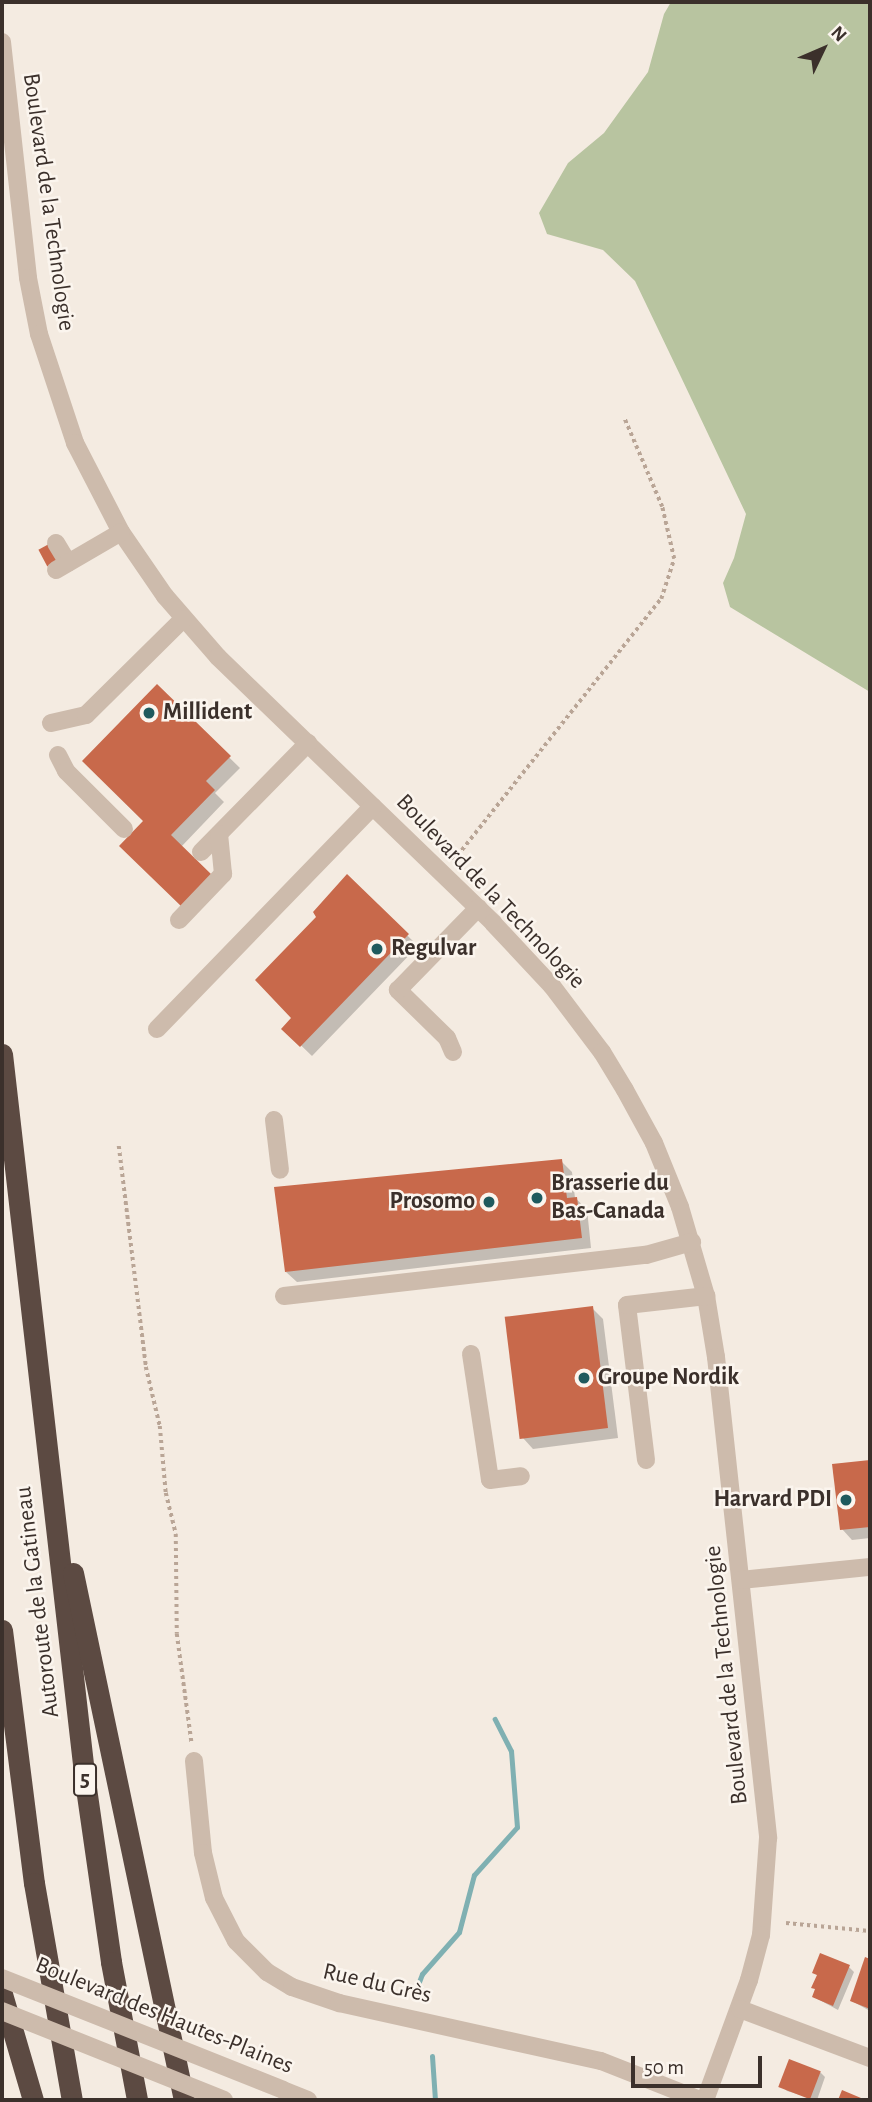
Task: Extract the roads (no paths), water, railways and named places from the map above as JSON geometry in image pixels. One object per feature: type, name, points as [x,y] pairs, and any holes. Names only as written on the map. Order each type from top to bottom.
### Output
[{"type":"highway","name":"Autoroute de la Gatineau","points":[[2,1054],[47,1458],[98,1875],[137,2100]]},
{"type":"highway","points":[[47,1458],[108,1734],[154,1970],[184,2100]]},
{"type":"highway","name":"Autoroute de la Gatineau","points":[[2,1630],[34,1883],[72,2100]]},
{"type":"highway","points":[[2,1994],[33,2100]]},
{"type":"street","name":"Boulevard de la Technologie","points":[[2,42],[28,278],[39,334],[75,443],[121,532],[183,619],[218,657],[478,908],[552,986],[612,1068],[659,1154],[692,1242],[706,1297],[716,1357],[768,1838],[761,1935],[740,2009],[705,2100]]},
{"type":"street","points":[[56,543],[62,567],[121,532]]},
{"type":"street","points":[[51,723],[86,715],[183,619]]},
{"type":"street","points":[[201,852],[308,743]]},
{"type":"street","points":[[58,755],[66,771],[124,829]]},
{"type":"street","points":[[157,1029],[373,806]]},
{"type":"street","points":[[178,920],[223,874],[219,834]]},
{"type":"street","points":[[453,1052],[447,1038],[398,990],[478,908]]},
{"type":"street","points":[[274,1120],[280,1170]]},
{"type":"street","points":[[284,1296],[646,1255],[692,1242]]},
{"type":"street","points":[[646,1460],[627,1305],[706,1297]]},
{"type":"street","points":[[471,1354],[490,1479],[520,1476]]},
{"type":"street","points":[[741,1580],[870,1567]]},
{"type":"street","name":"Rue du Grès","points":[[194,1761],[203,1853],[216,1906],[236,1941],[273,1976],[306,1992],[339,2003],[601,2061],[700,2100]]},
{"type":"street","name":"Boulevard des Hautes-Plaines","points":[[2,1978],[308,2100]]},
{"type":"street","points":[[740,2009],[870,2058]]},
{"type":"street","points":[[2,2011],[224,2100]]},
{"type":"waterway","points":[[417,1987],[422,1974],[459,1932],[474,1875],[517,1827],[511,1751],[495,1719]]},
{"type":"waterway","points":[[432,2056],[435,2100]]},
{"type":"place","name":"Millident","points":[[149,713]]},
{"type":"place","name":"Regulvar","points":[[377,949]]},
{"type":"place","name":"Brasserie du Bas-Canada","points":[[537,1198]]},
{"type":"place","name":"Prosomo","points":[[489,1202]]},
{"type":"place","name":"Groupe Nordik","points":[[584,1378]]},
{"type":"place","name":"Harvard PDI","points":[[846,1500]]}]
